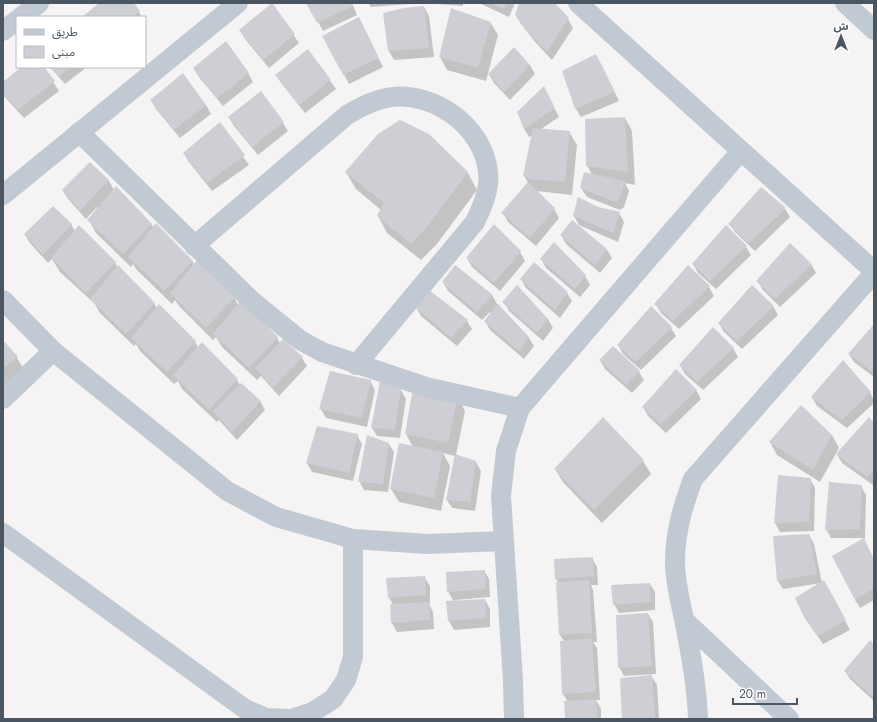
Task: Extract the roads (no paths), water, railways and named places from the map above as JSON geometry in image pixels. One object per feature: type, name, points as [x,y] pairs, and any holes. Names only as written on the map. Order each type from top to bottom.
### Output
[{"type":"street","points":[[22,16],[39,3]]},
{"type":"street","points":[[3,195],[238,3]]},
{"type":"street","points":[[578,3],[874,272],[693,479],[683,506],[676,541],[675,563],[697,690],[698,719]]},
{"type":"street","points":[[845,3],[874,30]]},
{"type":"street","points":[[3,31],[16,21]]},
{"type":"street","points":[[194,246],[347,115],[366,104],[388,98],[409,97],[431,102],[450,112],[467,126],[479,144],[484,157],[488,184],[484,204],[475,222],[356,364]]},
{"type":"street","points":[[79,132],[252,301],[300,340],[322,352],[426,387],[520,408]]},
{"type":"street","points":[[514,719],[513,680],[501,496],[506,451],[520,408],[741,151]]},
{"type":"street","points":[[3,300],[53,352],[227,491],[276,517],[353,539],[428,544],[503,541]]},
{"type":"street","points":[[3,399],[53,352]]},
{"type":"street","points":[[3,533],[244,709],[266,718],[287,719]]},
{"type":"street","points":[[291,719],[313,712],[333,699],[346,680],[353,657],[353,539]]},
{"type":"street","points":[[684,620],[789,719]]}]
